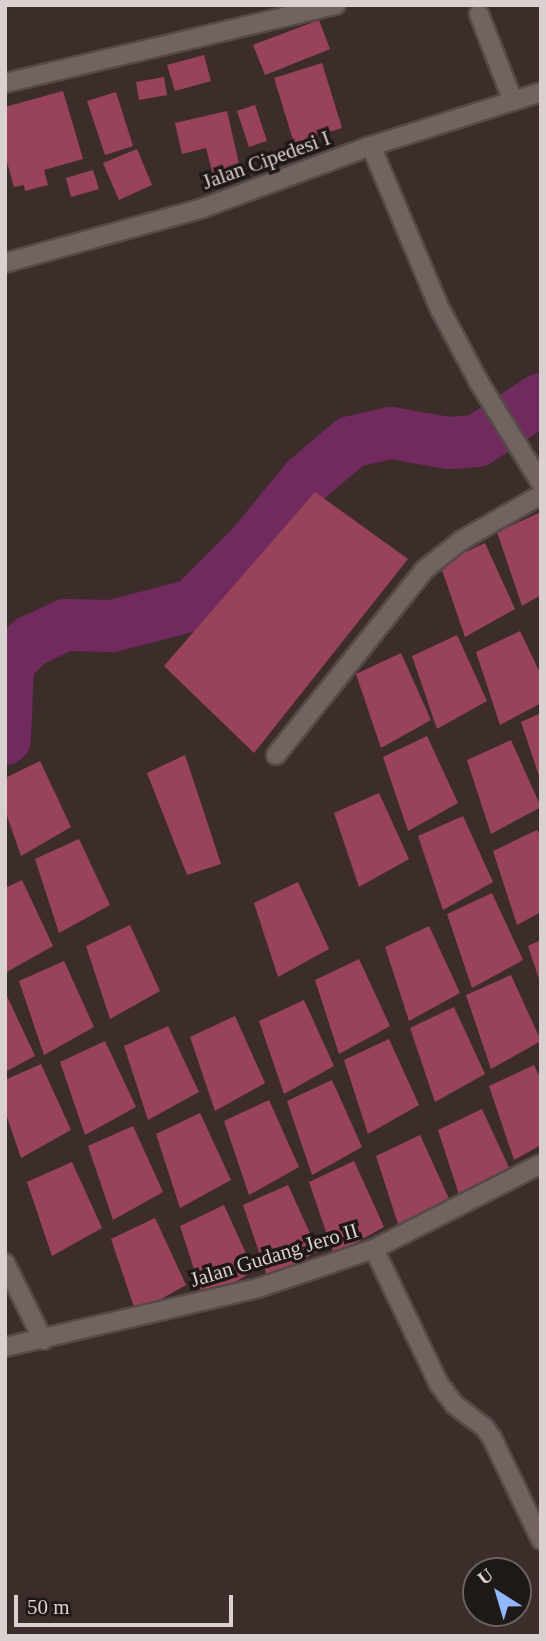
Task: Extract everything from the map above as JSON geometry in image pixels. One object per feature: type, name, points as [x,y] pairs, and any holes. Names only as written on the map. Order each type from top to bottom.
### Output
[{"type":"street","points":[[5,83],[336,5]]},
{"type":"street","points":[[478,14],[513,101]]},
{"type":"street","name":"Jalan Cipedesi I","points":[[5,262],[203,208],[371,146],[541,92]]},
{"type":"street","points":[[371,146],[440,309],[480,384],[541,483]]},
{"type":"street","points":[[276,755],[424,570],[462,540],[541,495]]},
{"type":"street","name":"Jalan Gudang Jero II","points":[[5,1347],[258,1288],[374,1249],[541,1164]]},
{"type":"street","points":[[374,1249],[439,1384],[455,1405],[485,1428],[492,1438],[541,1540]]},
{"type":"street","points":[[5,1263],[43,1340]]},
{"type":"building","points":[[319,20],[330,49],[265,75],[253,45]]},
{"type":"building","points":[[204,55],[211,81],[175,91],[167,65]]},
{"type":"building","points":[[322,63],[342,128],[294,143],[274,78]]},
{"type":"building","points":[[164,77],[167,95],[139,100],[136,82]]},
{"type":"building","points":[[63,91],[83,159],[44,170],[48,185],[25,191],[24,185],[14,187],[5,155],[5,107]]},
{"type":"building","points":[[116,92],[133,146],[105,155],[87,101]]},
{"type":"building","points":[[255,105],[267,141],[249,147],[237,111]]},
{"type":"building","points":[[227,111],[240,168],[213,175],[206,148],[182,154],[175,123]]},
{"type":"building","points":[[137,149],[152,185],[119,200],[103,163]]},
{"type":"building","points":[[93,170],[99,189],[71,197],[66,178]]},
{"type":"building","points":[[315,492],[408,559],[254,753],[164,666]]},
{"type":"building","points":[[541,512],[541,595],[522,606],[497,532]]},
{"type":"building","points":[[485,543],[515,609],[465,637],[440,564]]},
{"type":"building","points":[[520,631],[541,675],[541,703],[500,725],[476,652]]},
{"type":"building","points":[[457,635],[487,701],[437,729],[412,656]]},
{"type":"building","points":[[401,653],[431,720],[381,748],[356,674]]},
{"type":"building","points":[[541,713],[541,779],[540,779],[521,722]]},
{"type":"building","points":[[427,736],[458,803],[408,831],[383,757]]},
{"type":"building","points":[[511,740],[541,807],[491,834],[467,760]]},
{"type":"building","points":[[185,755],[221,864],[187,875],[147,773]]},
{"type":"building","points":[[40,761],[71,827],[21,856],[5,810],[5,778]]},
{"type":"building","points":[[379,793],[409,859],[359,887],[334,813]]},
{"type":"building","points":[[463,816],[493,882],[443,910],[418,836]]},
{"type":"building","points":[[537,830],[541,837],[541,912],[517,925],[493,851]]},
{"type":"building","points":[[79,839],[110,905],[59,933],[35,859]]},
{"type":"building","points":[[22,880],[53,946],[5,973],[5,888]]},
{"type":"building","points":[[298,882],[329,949],[278,977],[254,903]]},
{"type":"building","points":[[492,893],[523,960],[472,988],[447,914]]},
{"type":"building","points":[[130,925],[160,991],[110,1019],[86,946]]},
{"type":"building","points":[[429,926],[460,993],[409,1021],[385,947]]},
{"type":"building","points":[[541,940],[541,982],[540,982],[528,946]]},
{"type":"building","points":[[359,959],[390,1026],[339,1054],[315,980]]},
{"type":"building","points":[[64,961],[94,1027],[44,1055],[19,981]]},
{"type":"building","points":[[511,975],[541,1041],[491,1069],[466,995]]},
{"type":"building","points":[[5,992],[35,1056],[5,1072]]},
{"type":"building","points":[[304,1000],[334,1066],[284,1094],[259,1021]]},
{"type":"building","points":[[454,1007],[485,1074],[435,1102],[410,1028]]},
{"type":"building","points":[[235,1016],[265,1083],[215,1111],[190,1037]]},
{"type":"building","points":[[168,1026],[199,1092],[148,1120],[124,1046]]},
{"type":"building","points":[[389,1039],[419,1105],[368,1134],[344,1060]]},
{"type":"building","points":[[105,1041],[136,1107],[85,1135],[60,1062]]},
{"type":"building","points":[[41,1064],[71,1130],[21,1158],[5,1111],[5,1080]]},
{"type":"building","points":[[534,1065],[541,1080],[541,1145],[514,1160],[489,1086]]},
{"type":"building","points":[[332,1080],[362,1147],[312,1175],[287,1101]]},
{"type":"building","points":[[269,1100],[299,1167],[249,1195],[224,1121]]},
{"type":"building","points":[[482,1109],[513,1176],[462,1204],[438,1130]]},
{"type":"building","points":[[200,1113],[231,1180],[180,1208],[156,1134]]},
{"type":"building","points":[[133,1126],[163,1192],[113,1220],[88,1146]]},
{"type":"building","points":[[420,1135],[450,1201],[400,1230],[376,1156]]},
{"type":"building","points":[[354,1161],[384,1227],[334,1255],[309,1182]]},
{"type":"building","points":[[72,1162],[102,1228],[52,1256],[27,1182]]},
{"type":"building","points":[[288,1185],[318,1251],[268,1279],[243,1205]]},
{"type":"building","points":[[224,1205],[254,1271],[204,1300],[180,1226]]},
{"type":"building","points":[[155,1218],[186,1285],[136,1313],[111,1239]]},
{"type":"waterway","points":[[5,739],[8,663],[31,641],[66,625],[112,626],[193,605],[253,545],[306,480],[351,442],[391,433],[449,443],[477,441],[541,399]]}]
